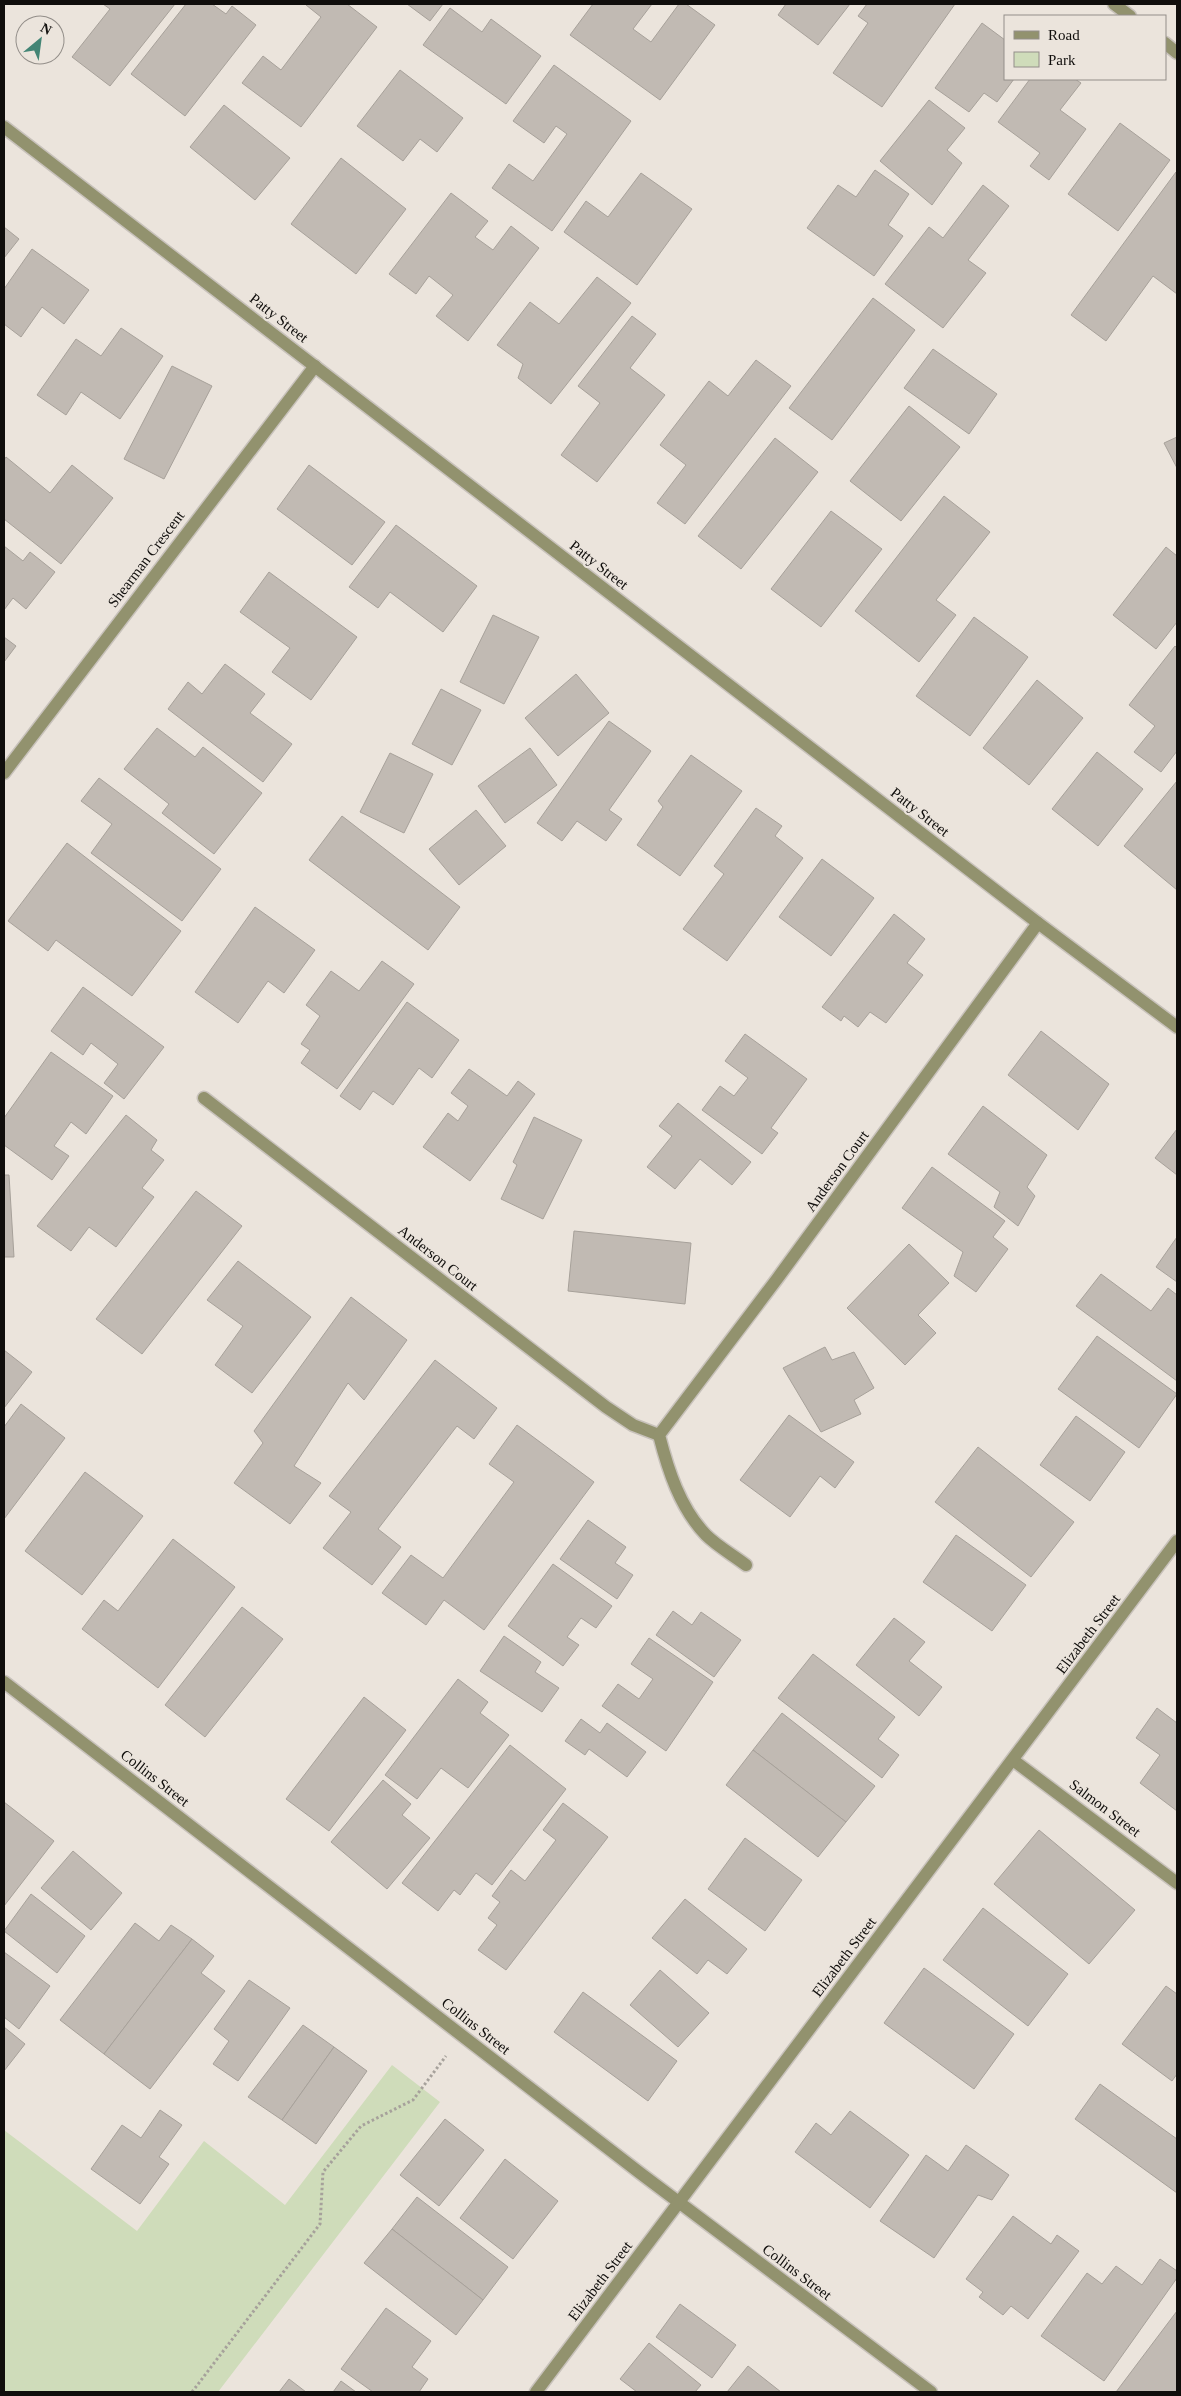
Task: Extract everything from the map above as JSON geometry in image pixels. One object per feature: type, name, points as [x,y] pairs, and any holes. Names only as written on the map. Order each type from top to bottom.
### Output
[{"type":"street","points":[[1114,4],[1131,11]]},
{"type":"street","points":[[1166,44],[1177,53]]},
{"type":"street","name":"Patty Street","points":[[4,127],[1038,923],[1177,1026]]},
{"type":"street","name":"Shearman Crescent","points":[[4,773],[315,366]]},
{"type":"street","name":"Anderson Court","points":[[204,1098],[606,1407],[633,1425],[658,1435],[777,1279],[1038,923]]},
{"type":"street","points":[[658,1435],[670,1476],[699,1527],[746,1565]]},
{"type":"street","name":"Elizabeth Street","points":[[536,2392],[1177,1541]]},
{"type":"street","name":"Collins Street","points":[[4,1682],[679,2203],[931,2392]]},
{"type":"street","name":"Salmon Street","points":[[1013,1760],[1177,1883]]},
{"type":"path","points":[[192,2392],[320,2224],[323,2172],[361,2126],[413,2100],[461,2035]]},
{"type":"green space","points":[[392,2065],[440,2102],[218,2392],[4,2392],[4,2130],[137,2231],[204,2141],[285,2205]]},
{"type":"building","points":[[103,4],[175,4],[110,86],[72,57],[110,9]]},
{"type":"building","points":[[186,4],[212,4],[226,14],[232,6],[256,25],[185,116],[131,74]]},
{"type":"building","points":[[307,4],[347,4],[377,27],[301,127],[242,83],[263,56],[281,70],[321,17]]},
{"type":"building","points":[[407,4],[443,4],[430,21]]},
{"type":"building","points":[[593,4],[652,4],[633,29],[651,42],[679,4],[686,4],[715,25],[660,100],[570,35]]},
{"type":"building","points":[[786,4],[850,4],[818,45],[778,15]]},
{"type":"building","points":[[867,4],[955,4],[882,107],[833,73],[868,23],[858,16]]},
{"type":"building","points":[[450,8],[482,32],[491,19],[541,56],[506,104],[423,45]]},
{"type":"building","points":[[982,23],[1004,39],[1004,80],[1013,80],[997,102],[984,93],[969,112],[935,88]]},
{"type":"building","points":[[554,65],[631,121],[552,231],[492,188],[509,164],[533,181],[567,134],[556,126],[544,143],[513,121]]},
{"type":"building","points":[[400,70],[463,118],[437,152],[420,139],[403,161],[357,126]]},
{"type":"building","points":[[1029,80],[1076,80],[1081,83],[1060,110],[1086,129],[1049,180],[1030,166],[1040,153],[998,122]]},
{"type":"building","points":[[929,100],[965,128],[947,150],[962,163],[932,205],[880,161]]},
{"type":"building","points":[[224,105],[290,158],[255,200],[190,147]]},
{"type":"building","points":[[1120,123],[1170,160],[1118,231],[1068,194]]},
{"type":"building","points":[[341,158],[406,209],[356,274],[291,224]]},
{"type":"building","points":[[875,170],[909,194],[888,225],[903,236],[874,276],[807,228],[838,185],[856,197]]},
{"type":"building","points":[[1176,172],[1177,294],[1153,276],[1106,341],[1071,315]]},
{"type":"building","points":[[641,173],[692,209],[637,285],[564,232],[586,201],[608,217]]},
{"type":"building","points":[[983,185],[1009,206],[968,260],[986,273],[943,328],[885,284],[929,227],[943,238]]},
{"type":"building","points":[[451,193],[488,221],[475,237],[493,250],[511,226],[539,248],[468,341],[436,316],[453,295],[429,276],[416,294],[389,274]]},
{"type":"building","points":[[4,227],[19,239],[4,258]]},
{"type":"building","points":[[32,249],[89,290],[64,324],[42,307],[21,337],[4,324],[4,289]]},
{"type":"building","points":[[597,277],[631,303],[551,404],[518,378],[523,364],[497,345],[530,302],[559,324]]},
{"type":"building","points":[[873,298],[915,330],[832,440],[789,408]]},
{"type":"building","points":[[632,316],[656,334],[630,368],[665,395],[597,482],[561,455],[600,403],[578,386]]},
{"type":"building","points":[[121,328],[163,356],[120,419],[81,392],[66,415],[37,395],[76,339],[101,356]]},
{"type":"building","points":[[933,349],[997,394],[969,434],[904,388]]},
{"type":"building","points":[[756,360],[791,386],[685,524],[657,503],[686,465],[660,445],[709,381],[728,396]]},
{"type":"building","points":[[172,366],[212,386],[164,479],[124,459]]},
{"type":"building","points":[[909,406],[960,447],[901,521],[850,481]]},
{"type":"building","points":[[1177,437],[1177,468],[1164,443]]},
{"type":"building","points":[[775,438],[818,472],[741,569],[698,536]]},
{"type":"building","points":[[6,457],[50,493],[72,465],[113,498],[61,564],[4,519],[4,460]]},
{"type":"building","points":[[309,465],[385,522],[352,565],[277,509]]},
{"type":"building","points":[[944,496],[990,532],[936,600],[956,615],[919,662],[855,611]]},
{"type":"building","points":[[831,511],[882,549],[821,627],[771,589]]},
{"type":"building","points":[[396,525],[477,586],[443,632],[390,592],[378,608],[349,587]]},
{"type":"building","points":[[4,546],[23,561],[30,552],[55,572],[26,609],[13,598],[4,610]]},
{"type":"building","points":[[1166,547],[1177,556],[1177,622],[1156,649],[1113,615]]},
{"type":"building","points":[[269,572],[357,637],[311,700],[272,672],[290,648],[240,612]]},
{"type":"building","points":[[493,615],[539,637],[504,704],[460,682]]},
{"type":"building","points":[[974,617],[1028,657],[970,736],[916,696]]},
{"type":"building","points":[[4,637],[16,646],[4,662]]},
{"type":"building","points":[[1175,646],[1177,648],[1177,751],[1161,772],[1134,752],[1155,726],[1129,705]]},
{"type":"building","points":[[225,664],[265,694],[250,713],[292,744],[263,782],[168,709],[188,682],[202,694]]},
{"type":"building","points":[[576,674],[609,713],[558,756],[525,718]]},
{"type":"building","points":[[1037,680],[1083,718],[1029,785],[983,748]]},
{"type":"building","points":[[441,689],[481,710],[452,765],[412,744]]},
{"type":"building","points":[[609,721],[651,751],[609,810],[622,819],[606,841],[577,821],[562,841],[537,823]]},
{"type":"building","points":[[157,728],[195,757],[203,747],[262,793],[214,854],[162,813],[169,804],[124,769]]},
{"type":"building","points":[[530,748],[557,785],[505,823],[478,786]]},
{"type":"building","points":[[1097,752],[1143,789],[1098,846],[1052,809]]},
{"type":"building","points":[[390,753],[433,774],[404,833],[360,812]]},
{"type":"building","points":[[691,755],[742,791],[680,876],[637,845],[663,807],[658,801]]},
{"type":"building","points":[[99,778],[221,869],[182,921],[91,853],[112,824],[81,801]]},
{"type":"building","points":[[1177,781],[1177,890],[1124,846]]},
{"type":"building","points":[[756,808],[782,826],[775,836],[803,858],[727,961],[683,929],[724,874],[714,866]]},
{"type":"building","points":[[476,810],[506,846],[459,885],[429,849]]},
{"type":"building","points":[[342,816],[460,907],[428,950],[309,860]]},
{"type":"building","points":[[67,843],[181,931],[132,996],[56,940],[48,951],[8,921]]},
{"type":"building","points":[[822,859],[874,898],[831,956],[779,917]]},
{"type":"building","points":[[255,907],[315,950],[284,993],[268,981],[238,1023],[195,992]]},
{"type":"building","points":[[894,914],[925,939],[907,963],[923,975],[886,1023],[870,1012],[858,1027],[844,1016],[841,1021],[822,1007]]},
{"type":"building","points":[[382,961],[414,984],[337,1089],[301,1063],[310,1050],[301,1044],[320,1016],[306,1005],[331,971],[359,991]]},
{"type":"building","points":[[83,987],[164,1047],[124,1099],[104,1083],[118,1064],[91,1043],[83,1055],[51,1031]]},
{"type":"building","points":[[407,1002],[459,1040],[432,1078],[419,1068],[393,1105],[373,1091],[360,1110],[340,1096]]},
{"type":"building","points":[[1041,1031],[1109,1084],[1078,1130],[1008,1075]]},
{"type":"building","points":[[745,1034],[807,1079],[771,1128],[778,1133],[762,1154],[702,1110],[720,1086],[734,1096],[748,1078],[725,1061]]},
{"type":"building","points":[[51,1052],[113,1096],[86,1134],[71,1122],[54,1146],[69,1156],[52,1180],[4,1145],[4,1118]]},
{"type":"building","points":[[469,1069],[507,1096],[518,1081],[535,1094],[470,1181],[423,1147],[448,1113],[458,1121],[468,1106],[451,1093]]},
{"type":"building","points":[[678,1103],[751,1162],[732,1185],[700,1159],[675,1189],[647,1167],[672,1136],[659,1126]]},
{"type":"building","points":[[983,1106],[1047,1155],[1027,1187],[1035,1196],[1018,1226],[994,1207],[1000,1192],[948,1154]]},
{"type":"building","points":[[126,1115],[157,1140],[151,1150],[164,1160],[142,1188],[154,1197],[116,1247],[89,1227],[71,1251],[37,1226]]},
{"type":"building","points":[[534,1117],[582,1140],[543,1219],[501,1199],[517,1165],[513,1162]]},
{"type":"building","points":[[1177,1129],[1177,1175],[1155,1158]]},
{"type":"building","points":[[932,1167],[1005,1221],[993,1237],[1008,1249],[976,1292],[954,1276],[963,1252],[902,1208]]},
{"type":"building","points":[[4,1175],[9,1175],[14,1257],[4,1257]]},
{"type":"building","points":[[196,1191],[242,1226],[142,1354],[96,1319]]},
{"type":"building","points":[[574,1231],[691,1243],[685,1304],[568,1291]]},
{"type":"building","points":[[1177,1237],[1177,1282],[1156,1267]]},
{"type":"building","points":[[909,1244],[949,1283],[918,1315],[936,1333],[905,1365],[847,1308]]},
{"type":"building","points":[[238,1261],[311,1317],[252,1393],[215,1365],[243,1326],[207,1300]]},
{"type":"building","points":[[1101,1274],[1151,1311],[1168,1288],[1177,1295],[1177,1381],[1076,1306]]},
{"type":"building","points":[[351,1297],[407,1340],[364,1400],[348,1383],[294,1466],[321,1483],[290,1524],[234,1483],[263,1443],[254,1431]]},
{"type":"building","points":[[1097,1336],[1177,1394],[1139,1448],[1058,1389]]},
{"type":"building","points":[[825,1347],[832,1360],[854,1352],[874,1388],[854,1400],[861,1414],[821,1432],[783,1368]]},
{"type":"building","points":[[4,1350],[32,1372],[4,1408]]},
{"type":"building","points":[[435,1360],[497,1408],[474,1439],[457,1426],[378,1529],[401,1547],[372,1585],[323,1548],[351,1512],[329,1496]]},
{"type":"building","points":[[21,1404],[65,1438],[4,1519],[4,1427]]},
{"type":"building","points":[[789,1415],[854,1462],[835,1488],[820,1476],[790,1517],[740,1480]]},
{"type":"building","points":[[1076,1416],[1125,1452],[1090,1501],[1040,1465]]},
{"type":"building","points":[[517,1425],[594,1482],[484,1630],[444,1600],[426,1625],[382,1593],[411,1555],[443,1578],[514,1482],[489,1464]]},
{"type":"building","points":[[978,1447],[1074,1522],[1031,1577],[935,1502]]},
{"type":"building","points":[[85,1472],[143,1516],[82,1595],[25,1551]]},
{"type":"building","points":[[588,1520],[626,1547],[615,1563],[633,1575],[617,1599],[560,1559]]},
{"type":"building","points":[[956,1535],[1026,1585],[992,1631],[923,1582]]},
{"type":"building","points":[[173,1539],[235,1587],[158,1688],[82,1629],[104,1600],[118,1611]]},
{"type":"building","points":[[553,1564],[612,1606],[596,1628],[581,1618],[567,1637],[579,1645],[563,1666],[508,1626]]},
{"type":"building","points":[[242,1607],[283,1639],[205,1737],[165,1705]]},
{"type":"building","points":[[673,1611],[692,1625],[701,1612],[741,1640],[714,1677],[656,1635]]},
{"type":"building","points":[[894,1618],[925,1642],[909,1661],[942,1687],[919,1716],[856,1665]]},
{"type":"building","points":[[504,1636],[541,1662],[535,1672],[559,1688],[542,1712],[480,1671]]},
{"type":"building","points":[[649,1638],[713,1682],[666,1751],[602,1706],[618,1684],[639,1699],[653,1679],[631,1664]]},
{"type":"building","points":[[813,1654],[895,1717],[878,1739],[899,1755],[882,1778],[778,1698]]},
{"type":"building","points":[[458,1679],[488,1702],[480,1713],[509,1735],[468,1788],[441,1768],[417,1799],[385,1775]]},
{"type":"building","points":[[364,1697],[406,1730],[329,1831],[286,1799]]},
{"type":"building","points":[[1157,1708],[1177,1723],[1177,1811],[1140,1783],[1160,1755],[1136,1738]]},
{"type":"building","points":[[782,1713],[875,1786],[846,1822],[753,1750]]},
{"type":"building","points":[[581,1719],[600,1733],[607,1723],[646,1752],[627,1777],[589,1749],[585,1755],[565,1741]]},
{"type":"building","points":[[510,1745],[566,1789],[492,1885],[476,1873],[460,1895],[454,1890],[438,1911],[402,1883]]},
{"type":"building","points":[[753,1750],[846,1822],[818,1857],[726,1785]]},
{"type":"building","points":[[383,1780],[411,1804],[402,1815],[430,1838],[387,1889],[331,1842]]},
{"type":"building","points":[[4,1802],[54,1841],[4,1906]]},
{"type":"building","points":[[563,1803],[608,1837],[506,1970],[478,1950],[497,1925],[488,1918],[500,1902],[492,1896],[511,1870],[525,1881],[556,1840],[543,1830]]},
{"type":"building","points":[[1039,1830],[1135,1910],[1089,1964],[994,1884]]},
{"type":"building","points":[[745,1838],[802,1880],[765,1931],[708,1889]]},
{"type":"building","points":[[73,1851],[122,1893],[91,1930],[41,1888]]},
{"type":"building","points":[[31,1894],[85,1936],[57,1973],[4,1931]]},
{"type":"building","points":[[685,1899],[747,1949],[727,1974],[708,1960],[697,1974],[652,1938]]},
{"type":"building","points":[[983,1908],[1068,1974],[1028,2026],[943,1960]]},
{"type":"building","points":[[135,1923],[159,1941],[171,1925],[192,1939],[104,2054],[60,2020]]},
{"type":"building","points":[[192,1939],[214,1956],[201,1973],[225,1991],[150,2089],[104,2054]]},
{"type":"building","points":[[4,1952],[50,1986],[19,2029],[4,2017]]},
{"type":"building","points":[[924,1968],[1014,2034],[974,2089],[884,2023]]},
{"type":"building","points":[[660,1970],[709,2013],[678,2047],[630,2005]]},
{"type":"building","points":[[249,1980],[290,2008],[238,2081],[213,2064],[229,2041],[214,2029]]},
{"type":"building","points":[[1166,1986],[1177,1994],[1177,2074],[1172,2081],[1122,2044]]},
{"type":"building","points":[[583,1992],[677,2061],[648,2101],[554,2032]]},
{"type":"building","points":[[303,2025],[334,2047],[282,2120],[248,2097]]},
{"type":"building","points":[[4,2027],[25,2044],[4,2071]]},
{"type":"building","points":[[334,2047],[367,2071],[316,2144],[282,2120]]},
{"type":"building","points":[[1100,2084],[1177,2139],[1177,2193],[1075,2119]]},
{"type":"building","points":[[160,2110],[182,2125],[159,2157],[169,2164],[140,2204],[91,2169],[122,2125],[141,2138]]},
{"type":"building","points":[[850,2111],[909,2155],[870,2208],[795,2152],[816,2123],[831,2135]]},
{"type":"building","points":[[445,2119],[484,2150],[439,2206],[400,2175]]},
{"type":"building","points":[[966,2145],[1009,2175],[992,2200],[978,2195],[934,2258],[880,2221],[926,2155],[948,2171]]},
{"type":"building","points":[[505,2159],[558,2201],[513,2259],[460,2218]]},
{"type":"building","points":[[417,2197],[508,2267],[483,2300],[392,2229]]},
{"type":"building","points":[[1013,2216],[1051,2244],[1057,2235],[1079,2251],[1028,2319],[1011,2306],[1003,2315],[979,2297],[983,2292],[966,2279]]},
{"type":"building","points":[[392,2229],[483,2300],[456,2335],[364,2263]]},
{"type":"building","points":[[1160,2259],[1177,2271],[1177,2278],[1104,2381],[1041,2336],[1087,2273],[1102,2284],[1116,2266],[1142,2285]]},
{"type":"building","points":[[680,2304],[736,2345],[712,2378],[656,2337]]},
{"type":"building","points":[[386,2308],[431,2341],[412,2367],[428,2379],[419,2392],[373,2392],[341,2369]]},
{"type":"building","points":[[1177,2311],[1177,2392],[1116,2392]]},
{"type":"building","points":[[649,2343],[701,2385],[695,2392],[637,2392],[620,2379]]},
{"type":"building","points":[[748,2366],[781,2392],[727,2392]]},
{"type":"building","points":[[289,2379],[306,2392],[279,2392]]},
{"type":"building","points":[[341,2381],[356,2392],[333,2392]]}]
